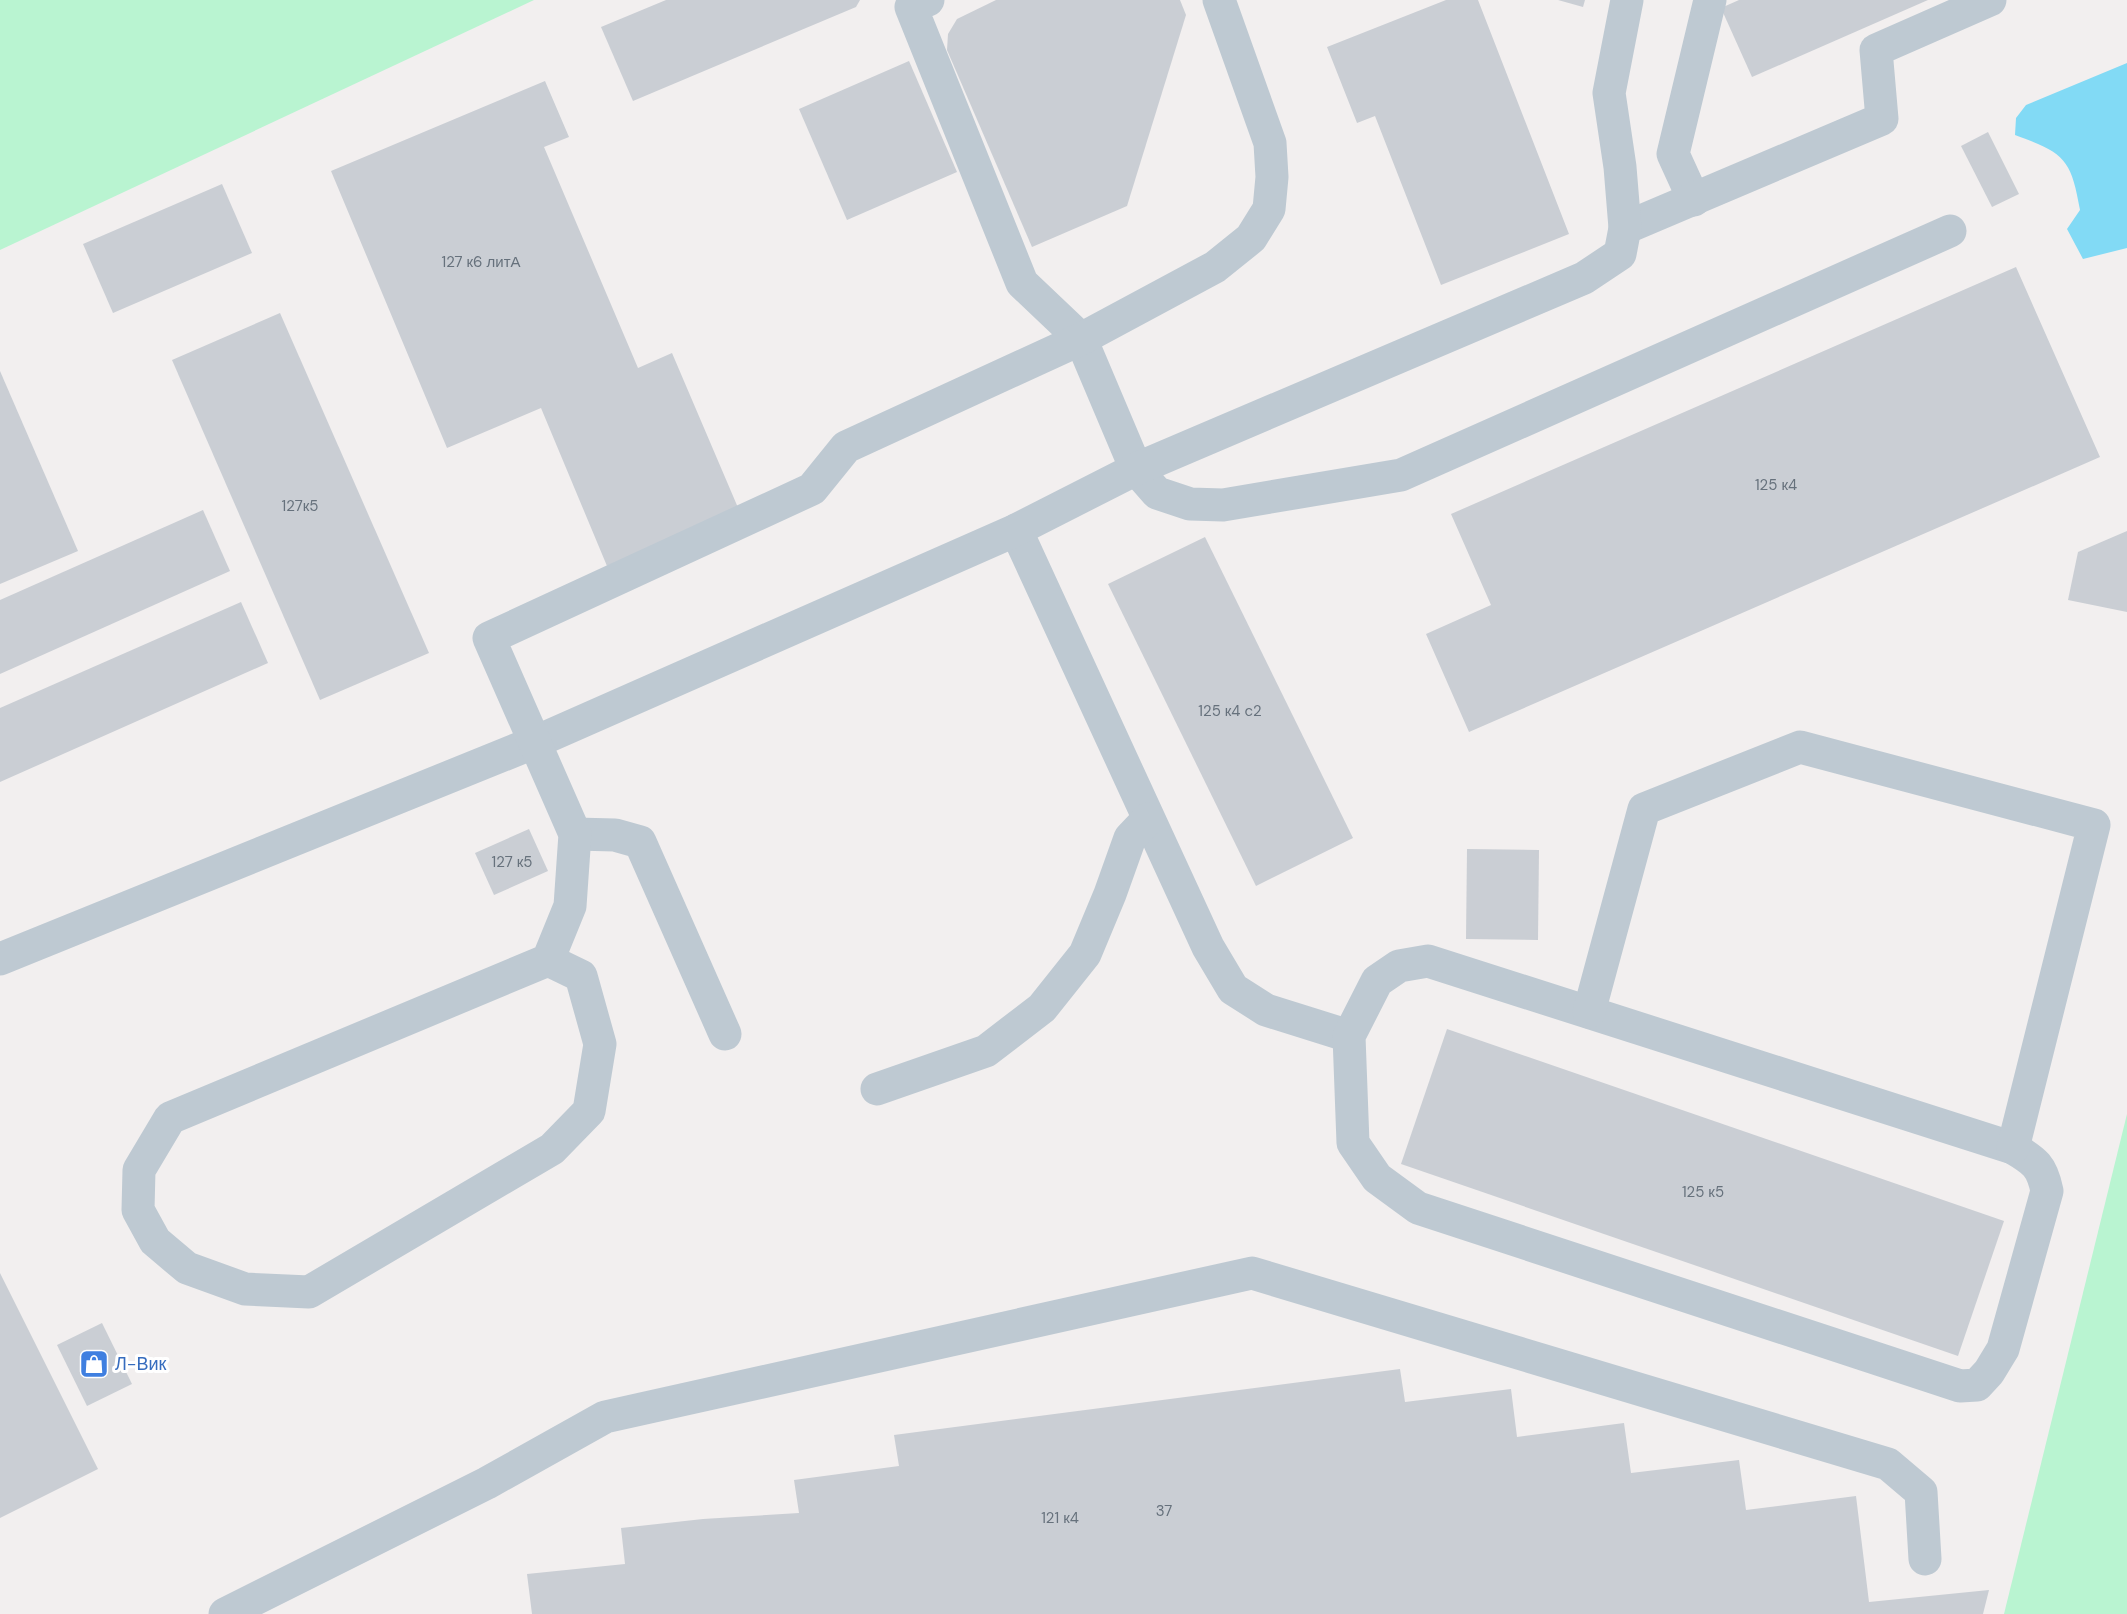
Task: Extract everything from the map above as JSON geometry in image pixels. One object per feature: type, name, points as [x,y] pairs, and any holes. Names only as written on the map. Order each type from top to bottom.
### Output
[{"type":"street","points":[[928,0],[910,7],[1022,283],[1081,339],[1136,469],[1157,493],[1190,504],[1222,506],[1401,475],[1950,231]]},
{"type":"street","points":[[548,960],[581,976],[600,1044],[589,1111],[552,1149],[309,1292],[245,1289],[187,1268],[155,1241],[138,1210],[139,1170],[170,1118],[548,960],[570,906],[575,834],[533,743],[489,638],[812,489],[846,447],[1081,339],[1215,267],[1251,238],[1269,209],[1272,177],[1270,143],[1219,0]]},
{"type":"street","points":[[0,959],[533,743],[1016,531],[1136,469],[1584,279],[1620,254],[1625,228],[1620,167],[1609,93],[1627,0]]},
{"type":"street","points":[[1694,200],[1673,154],[1710,0]]},
{"type":"street","points":[[1625,228],[1882,119],[1876,50],[1990,0]]},
{"type":"street","points":[[1016,531],[1208,948],[1233,988],[1266,1010],[1349,1036]]},
{"type":"street","points":[[1589,1012],[1644,809],[1800,747],[2094,825],[2013,1148]]},
{"type":"street","points":[[877,1089],[986,1051],[1042,1008],[1085,954],[1130,838],[1148,819]]},
{"type":"street","points":[[575,834],[615,835],[640,842],[725,1034]]},
{"type":"street","points":[[1428,961],[1589,1012],[2013,1148],[2028,1156],[2043,1172],[2047,1191],[2003,1349],[1989,1372],[1977,1384],[1960,1386],[1418,1208],[1377,1178],[1353,1143],[1349,1036],[1377,981],[1399,966],[1428,961]]},
{"type":"street","points":[[225,1614],[487,1483],[605,1417],[1252,1273],[1888,1464],[1921,1492],[1925,1559]]},
{"type":"green space","points":[[0,0],[534,0],[0,250]]},
{"type":"green space","points":[[2127,1114],[2127,1614],[2004,1614]]},
{"type":"water","points":[[2127,63],[2127,248],[2083,259],[2067,229],[2080,210],[2068,168],[2055,153],[2015,135],[2016,118],[2026,105]]},
{"type":"building","points":[[666,0],[860,0],[856,7],[633,101],[601,27]]},
{"type":"building","points":[[996,0],[1180,0],[1186,15],[1127,206],[1032,247],[947,50],[948,34],[957,19]]},
{"type":"building","points":[[1446,0],[1478,0],[1569,234],[1441,285],[1375,116],[1357,123],[1327,47]]},
{"type":"building","points":[[1558,0],[1585,0],[1583,7]]},
{"type":"building","points":[[1739,0],[1928,0],[1752,77],[1721,8]]},
{"type":"building","points":[[909,61],[957,172],[847,220],[799,109]]},
{"type":"building","points":[[545,81],[569,137],[544,147],[638,368],[672,353],[739,510],[607,566],[541,408],[447,448],[331,171]]},
{"type":"building","points":[[1988,132],[2019,194],[1992,207],[1961,146]]},
{"type":"building","points":[[222,184],[252,253],[113,313],[83,244]]},
{"type":"building","points":[[2016,267],[2100,457],[1469,732],[1426,634],[1491,605],[1451,514]]},
{"type":"building","points":[[280,313],[429,653],[320,700],[172,360]]},
{"type":"building","points":[[0,371],[78,551],[0,584]]},
{"type":"building","points":[[203,510],[230,571],[0,674],[0,600]]},
{"type":"building","points":[[2127,531],[2127,612],[2068,600],[2078,552]]},
{"type":"building","points":[[1205,537],[1353,838],[1256,886],[1108,584]]},
{"type":"building","points":[[241,602],[268,663],[0,782],[0,708]]},
{"type":"building","points":[[529,829],[548,871],[494,895],[475,853]]},
{"type":"building","points":[[1467,849],[1539,850],[1538,940],[1466,939]]},
{"type":"building","points":[[1447,1029],[2004,1221],[1958,1356],[1401,1164]]},
{"type":"building","points":[[0,1273],[98,1469],[0,1518]]},
{"type":"building","name":"Л-Вик","points":[[102,1323],[132,1384],[87,1406],[57,1345]]},
{"type":"building","points":[[1400,1369],[1405,1402],[1511,1389],[1517,1437],[1624,1423],[1631,1473],[1739,1460],[1746,1510],[1856,1496],[1869,1602],[1989,1590],[1983,1614],[532,1614],[527,1574],[625,1564],[621,1528],[703,1519],[799,1513],[794,1480],[899,1466],[894,1435]]},
{"type":"place","name":"Л-Вик","points":[[94,1364]]}]
